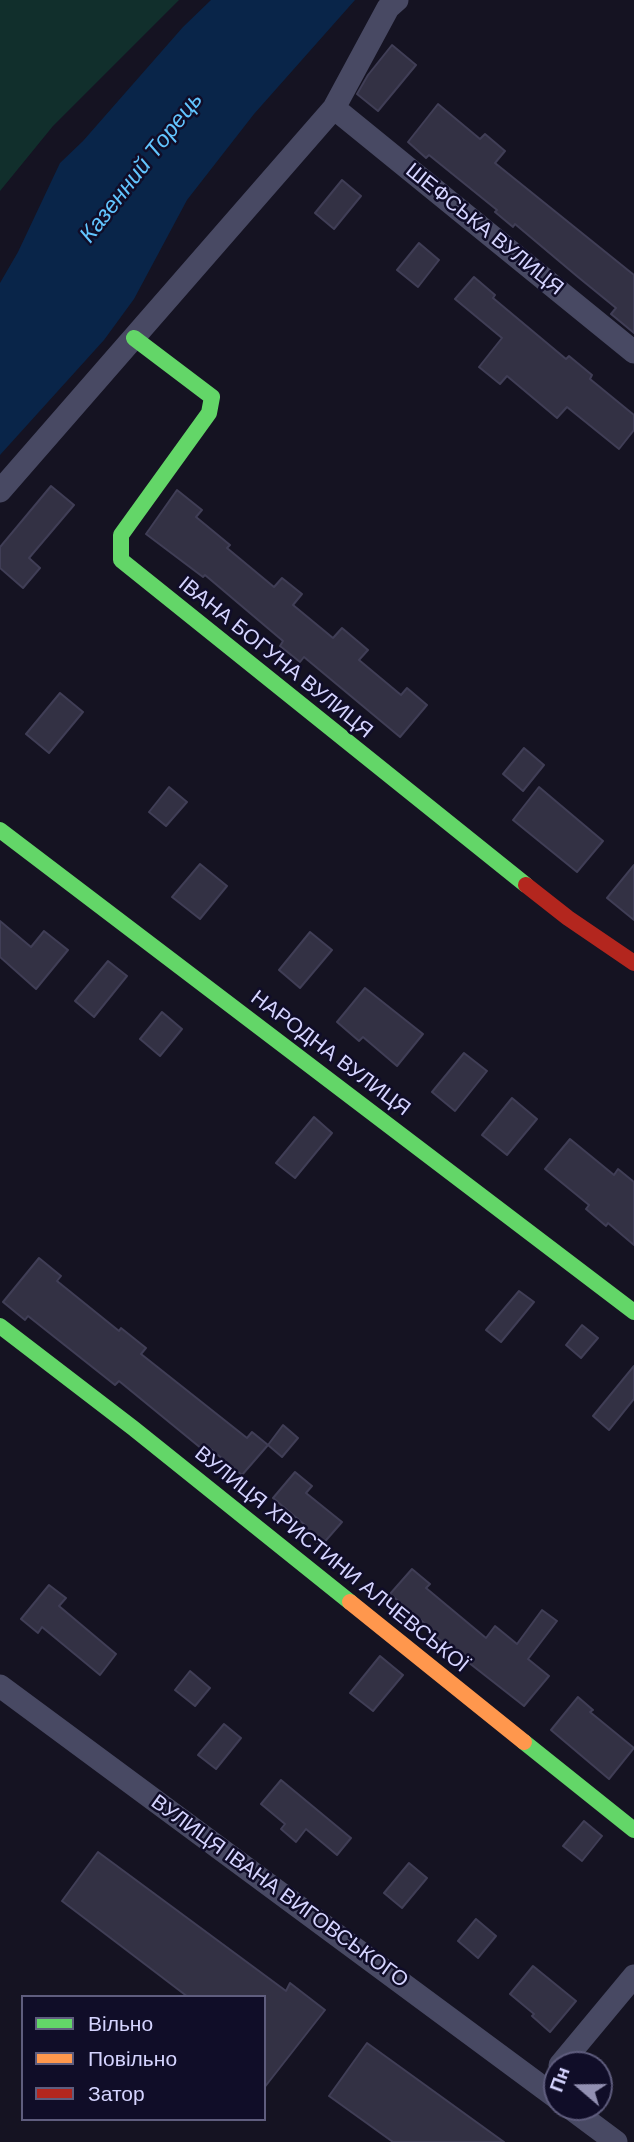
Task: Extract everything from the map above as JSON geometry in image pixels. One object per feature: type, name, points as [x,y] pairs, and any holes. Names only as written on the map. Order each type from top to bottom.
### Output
[{"type":"street","points":[[0,491],[334,108],[388,8],[397,0]]},
{"type":"street","name":"ШЕФСЬКА ВУЛИЦЯ","points":[[334,108],[634,352]]},
{"type":"street","name":"ІВАНА БОГУНА ВУЛИЦЯ","points":[[134,338],[212,397],[209,413],[121,536],[121,560],[558,910],[634,963]]},
{"type":"street","name":"НАРОДНА ВУЛИЦЯ","points":[[0,830],[634,1312]]},
{"type":"street","name":"ВУЛИЦЯ ХРИСТИНИ АЛЧЕВСЬКОЇ","points":[[0,1325],[133,1428],[634,1830]]},
{"type":"street","name":"ВУЛИЦЯ ІВАНА ВИГОВСЬКОГО","points":[[0,1686],[543,2088]]},
{"type":"street","points":[[571,2051],[634,1976]]},
{"type":"street","points":[[588,2121],[616,2142]]},
{"type":"green space","points":[[0,0],[179,0],[53,126],[0,191]]},
{"type":"water","name":"Казенний Торець","points":[[211,0],[355,0],[254,114],[187,200],[134,299],[104,340],[0,455],[0,283],[18,252],[60,163],[83,141],[183,27]]},
{"type":"building","points":[[392,45],[416,65],[378,111],[357,94]]},
{"type":"building","points":[[438,104],[480,139],[485,134],[505,151],[495,163],[634,275],[634,333],[611,314],[616,308],[515,224],[513,227],[495,212],[497,210],[429,155],[426,158],[408,142]]},
{"type":"building","points":[[342,180],[361,196],[334,229],[315,213]]},
{"type":"building","points":[[419,243],[439,260],[418,287],[397,270]]},
{"type":"building","points":[[474,277],[495,295],[493,298],[566,359],[569,356],[592,375],[590,379],[634,415],[634,430],[619,449],[567,407],[557,418],[507,376],[500,384],[479,367],[502,338],[455,299]]},
{"type":"building","points":[[51,486],[74,505],[29,558],[40,568],[23,588],[0,568],[0,547]]},
{"type":"building","points":[[177,490],[202,510],[196,517],[230,545],[227,548],[274,587],[282,578],[302,594],[293,605],[333,638],[342,628],[368,650],[359,660],[401,695],[407,688],[427,705],[400,737],[304,657],[300,662],[280,646],[283,641],[205,575],[203,577],[146,534]]},
{"type":"building","points":[[60,693],[83,712],[49,753],[26,734]]},
{"type":"building","points":[[524,748],[544,765],[523,791],[503,774]]},
{"type":"building","points":[[169,787],[187,802],[166,826],[149,812]]},
{"type":"building","points":[[539,787],[603,841],[577,872],[513,820]]},
{"type":"building","points":[[200,864],[227,886],[200,919],[172,897]]},
{"type":"building","points":[[634,865],[634,920],[607,898]]},
{"type":"building","points":[[0,921],[31,947],[44,931],[68,950],[36,989],[0,957]]},
{"type":"building","points":[[310,932],[332,950],[300,988],[279,970]]},
{"type":"building","points":[[108,961],[127,976],[94,1017],[75,1001]]},
{"type":"building","points":[[365,988],[423,1034],[397,1066],[363,1037],[359,1041],[337,1022]]},
{"type":"building","points":[[162,1012],[182,1029],[160,1056],[140,1039]]},
{"type":"building","points":[[464,1053],[487,1071],[455,1111],[432,1092]]},
{"type":"building","points":[[512,1098],[537,1119],[507,1155],[482,1135]]},
{"type":"building","points":[[314,1117],[332,1133],[295,1178],[276,1163]]},
{"type":"building","points":[[570,1139],[614,1175],[618,1169],[634,1182],[634,1245],[586,1209],[589,1205],[545,1169]]},
{"type":"building","points":[[39,1258],[61,1276],[57,1281],[119,1331],[121,1328],[146,1348],[141,1354],[247,1438],[252,1432],[268,1445],[242,1475],[206,1445],[202,1449],[119,1381],[115,1385],[28,1316],[25,1320],[3,1302]]},
{"type":"building","points":[[519,1291],[534,1302],[501,1342],[486,1330]]},
{"type":"building","points":[[582,1325],[598,1338],[581,1358],[566,1345]]},
{"type":"building","points":[[634,1366],[634,1399],[609,1430],[593,1416]]},
{"type":"building","points":[[283,1425],[298,1438],[282,1457],[268,1445]]},
{"type":"building","points":[[295,1472],[312,1486],[306,1493],[342,1522],[321,1546],[302,1529],[305,1525],[273,1498]]},
{"type":"building","points":[[412,1569],[430,1584],[426,1588],[486,1638],[495,1626],[517,1644],[542,1610],[557,1621],[528,1659],[549,1676],[524,1706],[427,1629],[429,1627],[390,1594]]},
{"type":"building","points":[[49,1585],[66,1598],[59,1606],[116,1654],[100,1675],[42,1627],[38,1633],[21,1619]]},
{"type":"building","points":[[380,1656],[403,1675],[373,1711],[350,1693]]},
{"type":"building","points":[[190,1671],[210,1688],[195,1706],[175,1690]]},
{"type":"building","points":[[578,1697],[593,1710],[590,1712],[634,1748],[609,1779],[551,1730]]},
{"type":"building","points":[[224,1724],[241,1738],[216,1769],[198,1755]]},
{"type":"building","points":[[281,1780],[351,1838],[337,1855],[306,1829],[296,1842],[281,1829],[285,1824],[261,1804]]},
{"type":"building","points":[[584,1821],[602,1836],[582,1861],[563,1846]]},
{"type":"building","points":[[98,1852],[286,1991],[290,1983],[325,2010],[266,2085],[266,1995],[185,1995],[62,1901]]},
{"type":"building","points":[[409,1863],[427,1878],[402,1908],[384,1893]]},
{"type":"building","points":[[476,1919],[496,1936],[478,1958],[458,1941]]},
{"type":"building","points":[[533,1966],[576,2001],[550,2032],[510,1994]]},
{"type":"building","points":[[367,2043],[504,2142],[393,2142],[329,2096]]},
{"type":"traffic: fast","points":[[134,338],[212,397],[209,413],[121,535],[121,560],[526,885]]},
{"type":"traffic: fast","points":[[0,830],[634,1312]]},
{"type":"traffic: fast","points":[[0,1326],[133,1428],[350,1602]]},
{"type":"traffic: fast","points":[[524,1742],[634,1830]]},
{"type":"traffic: slow","points":[[350,1602],[524,1742]]},
{"type":"traffic: jam","points":[[526,885],[568,918],[634,963]]}]
